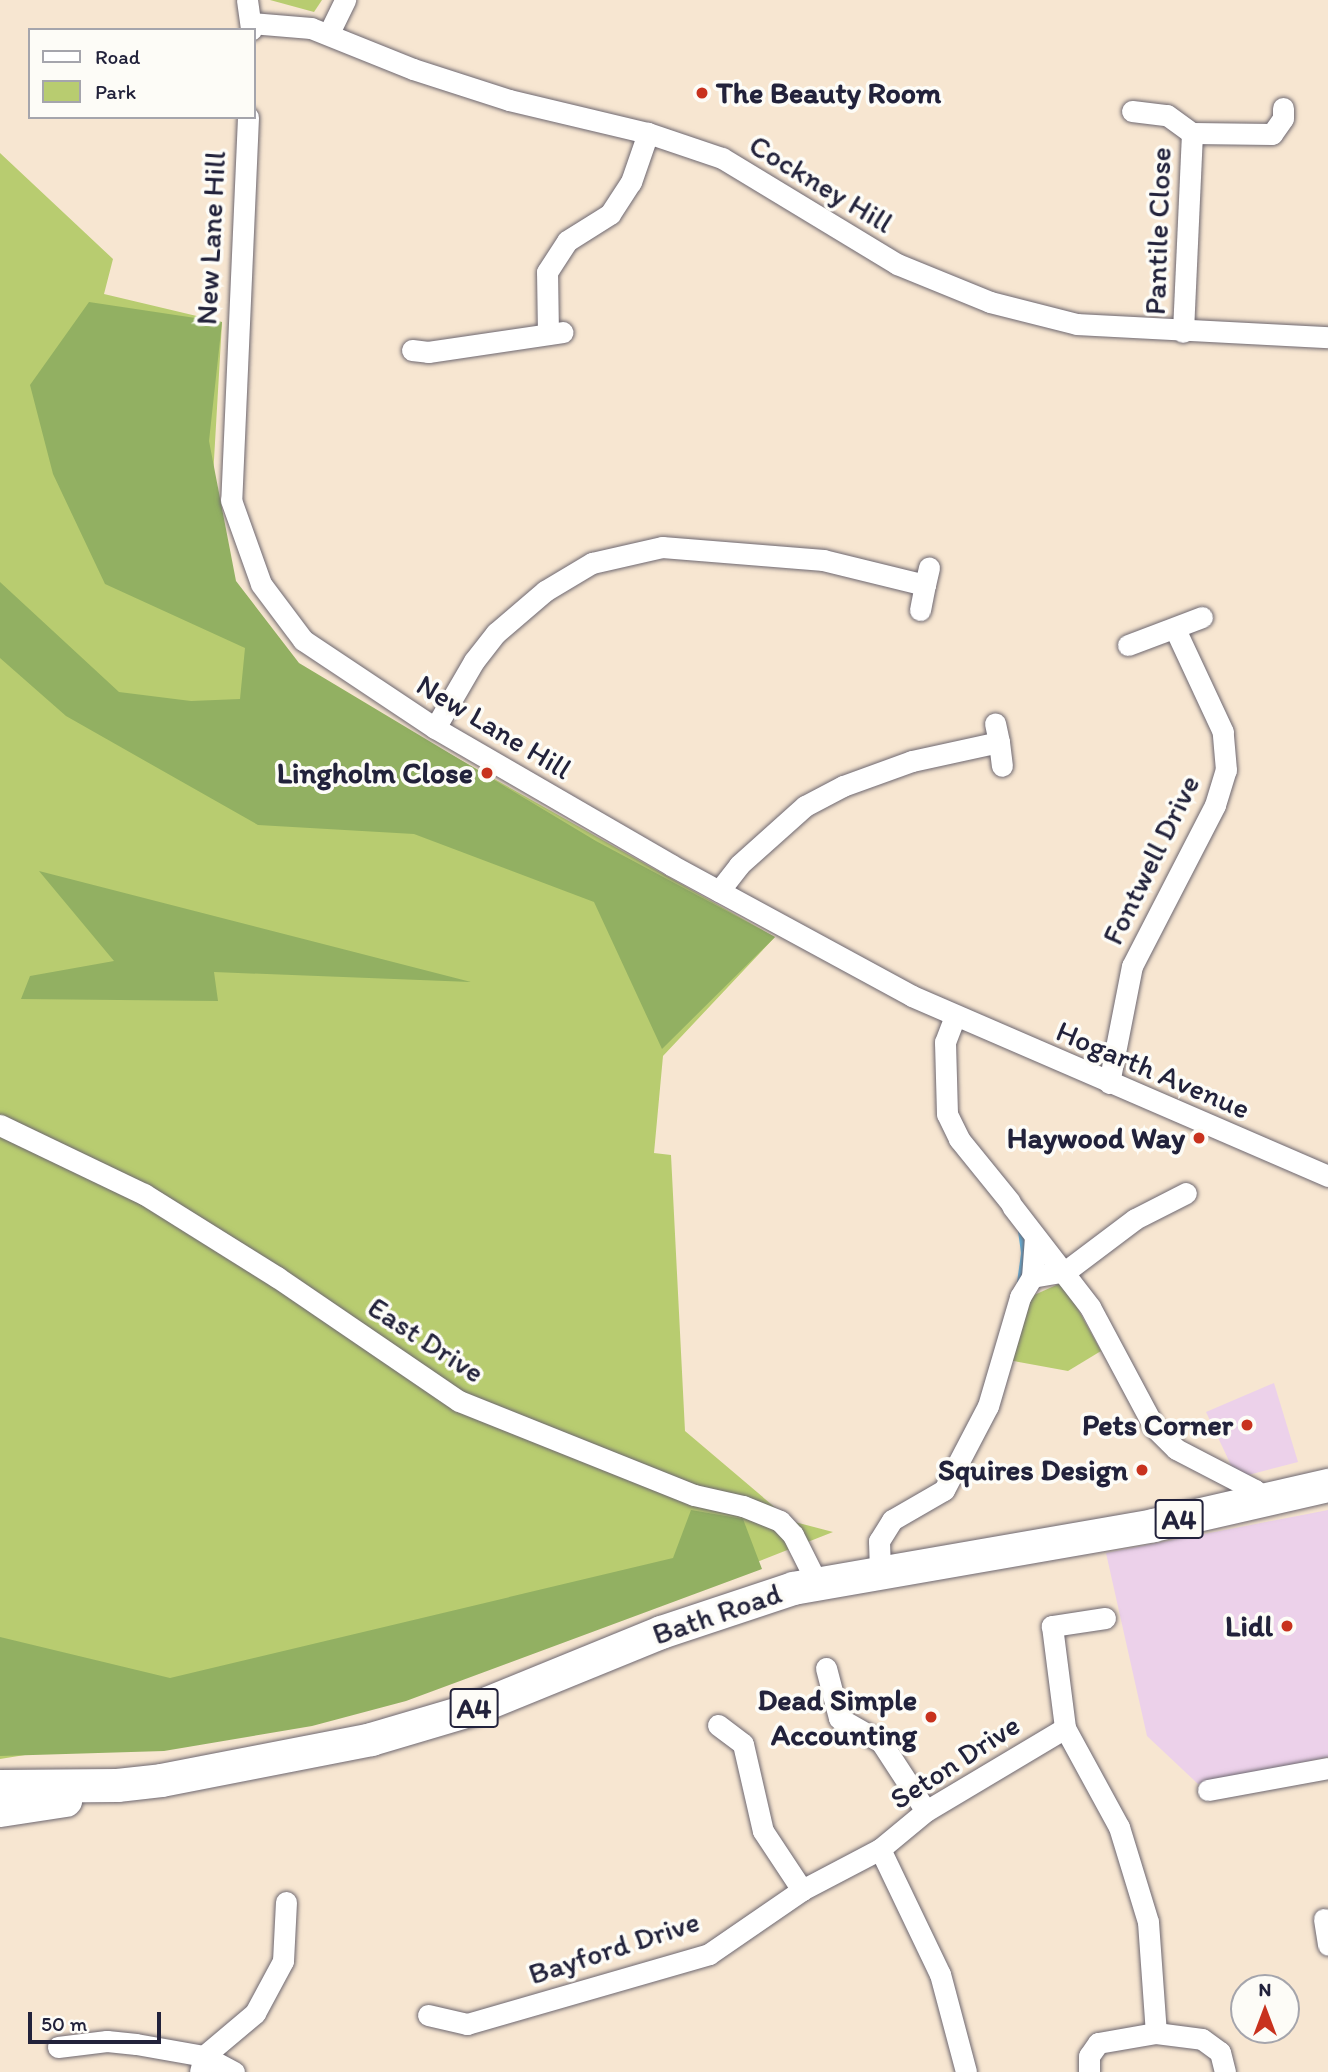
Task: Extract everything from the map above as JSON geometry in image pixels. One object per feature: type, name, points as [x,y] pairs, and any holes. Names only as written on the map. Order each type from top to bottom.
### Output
[{"type":"main road","name":"Bath Road","points":[[0,1786],[117,1785],[286,1758],[436,1720],[707,1615],[817,1583],[880,1570],[1110,1533],[1328,1485]]},
{"type":"main road","name":"Bath Road","points":[[0,1810],[78,1798],[117,1785]]},
{"type":"street","points":[[247,0],[251,26]]},
{"type":"street","points":[[329,33],[345,0]]},
{"type":"street","name":"Cockney Hill","points":[[251,26],[329,33],[413,69],[509,100],[648,133],[722,158],[897,264],[990,302],[1077,324],[1184,332],[1328,337]]},
{"type":"street","name":"Pantile Close","points":[[1132,111],[1167,115],[1192,133],[1272,134],[1283,118],[1283,108]]},
{"type":"street","name":"New Lane Hill","points":[[247,119],[229,468],[239,532],[261,584],[303,640],[435,728],[719,891],[955,1016]]},
{"type":"street","points":[[412,350],[428,352],[556,333],[547,272],[567,241],[610,214],[631,182],[648,133]]},
{"type":"street","name":"Pantile Close","points":[[1184,332],[1192,133]]},
{"type":"street","points":[[435,728],[474,661],[496,633],[545,591],[592,563],[662,547],[823,560],[927,576],[920,610]]},
{"type":"street","points":[[1128,645],[1202,617]]},
{"type":"street","name":"Fontwell Drive","points":[[1109,1083],[1132,967],[1216,805],[1226,770],[1223,732],[1175,629]]},
{"type":"street","points":[[719,891],[775,831],[831,792],[997,733],[1002,766]]},
{"type":"street","points":[[955,1016],[945,1042],[947,1114],[959,1139],[1035,1237],[1066,1271],[1090,1307],[1154,1427],[1176,1449],[1255,1490],[1264,1500]]},
{"type":"street","name":"Hogarth Avenue","points":[[955,1016],[1328,1175]]},
{"type":"street","name":"East Drive","points":[[0,1125],[144,1194],[277,1277],[459,1401],[694,1494],[743,1506],[780,1521],[793,1535],[817,1583]]},
{"type":"street","points":[[1032,1277],[1066,1271],[1135,1219],[1186,1193]]},
{"type":"street","points":[[880,1570],[879,1541],[892,1520],[944,1490],[988,1406],[1020,1297],[1032,1277],[1035,1237]]},
{"type":"street","points":[[1105,1618],[1052,1626],[1065,1728],[1119,1827],[1148,1922],[1156,2033]]},
{"type":"street","points":[[826,1668],[839,1718],[881,1742],[926,1811]]},
{"type":"street","points":[[718,1725],[743,1744],[763,1831],[802,1890]]},
{"type":"street","name":"Seton Drive","points":[[880,1849],[926,1811],[1065,1728]]},
{"type":"street","points":[[1208,1790],[1328,1768]]},
{"type":"street","points":[[880,1849],[940,1974],[966,2072]]},
{"type":"street","name":"Bayford Drive","points":[[428,2015],[467,2024],[709,1954],[802,1890],[880,1849]]},
{"type":"street","points":[[202,2064],[255,2013],[283,1961],[286,1902]]},
{"type":"street","points":[[1324,1919],[1328,1945]]},
{"type":"street","points":[[1089,2072],[1089,2056],[1098,2043],[1156,2033],[1202,2039],[1220,2052],[1225,2072]]},
{"type":"street","points":[[58,2047],[107,2042],[234,2072]]},
{"type":"shaded area","points":[[1274,1383],[1298,1462],[1237,1478],[1206,1412]]},
{"type":"shaded area","points":[[1328,1510],[1328,1757],[1198,1784],[1147,1736],[1106,1553]]},
{"type":"green space","points":[[270,0],[322,0],[314,12]]},
{"type":"green space","points":[[0,153],[113,259],[104,294],[222,322],[213,477],[233,583],[292,665],[775,937],[663,1056],[654,1153],[671,1155],[685,1431],[791,1521],[833,1532],[436,1689],[0,1759]]},
{"type":"green space","points":[[89,302],[222,322],[209,441],[236,581],[299,663],[596,841],[775,937],[662,1049],[594,902],[414,834],[258,825],[66,716],[0,658],[0,582],[119,692],[191,701],[240,699],[245,648],[105,584],[53,474],[30,385]]},
{"type":"green space","points":[[39,871],[471,982],[214,972],[218,1001],[21,999],[30,976],[114,961]]},
{"type":"green space","points":[[1063,1282],[1101,1351],[1068,1371],[1008,1360],[1032,1296]]},
{"type":"green space","points":[[691,1510],[743,1519],[762,1569],[406,1701],[312,1726],[164,1751],[0,1756],[0,1637],[170,1678],[673,1558]]},
{"type":"waterway","points":[[1019,1282],[1023,1252],[1020,1230]]},
{"type":"place","name":"The Beauty Room","points":[[702,93]]},
{"type":"place","name":"Lingholm Close","points":[[487,773]]},
{"type":"place","name":"Haywood Way","points":[[1199,1138]]},
{"type":"place","name":"Pets Corner","points":[[1247,1425]]},
{"type":"place","name":"Squires Design","points":[[1142,1470]]},
{"type":"place","name":"Lidl","points":[[1287,1626]]},
{"type":"place","name":"Dead Simple Accounting","points":[[931,1717]]}]
